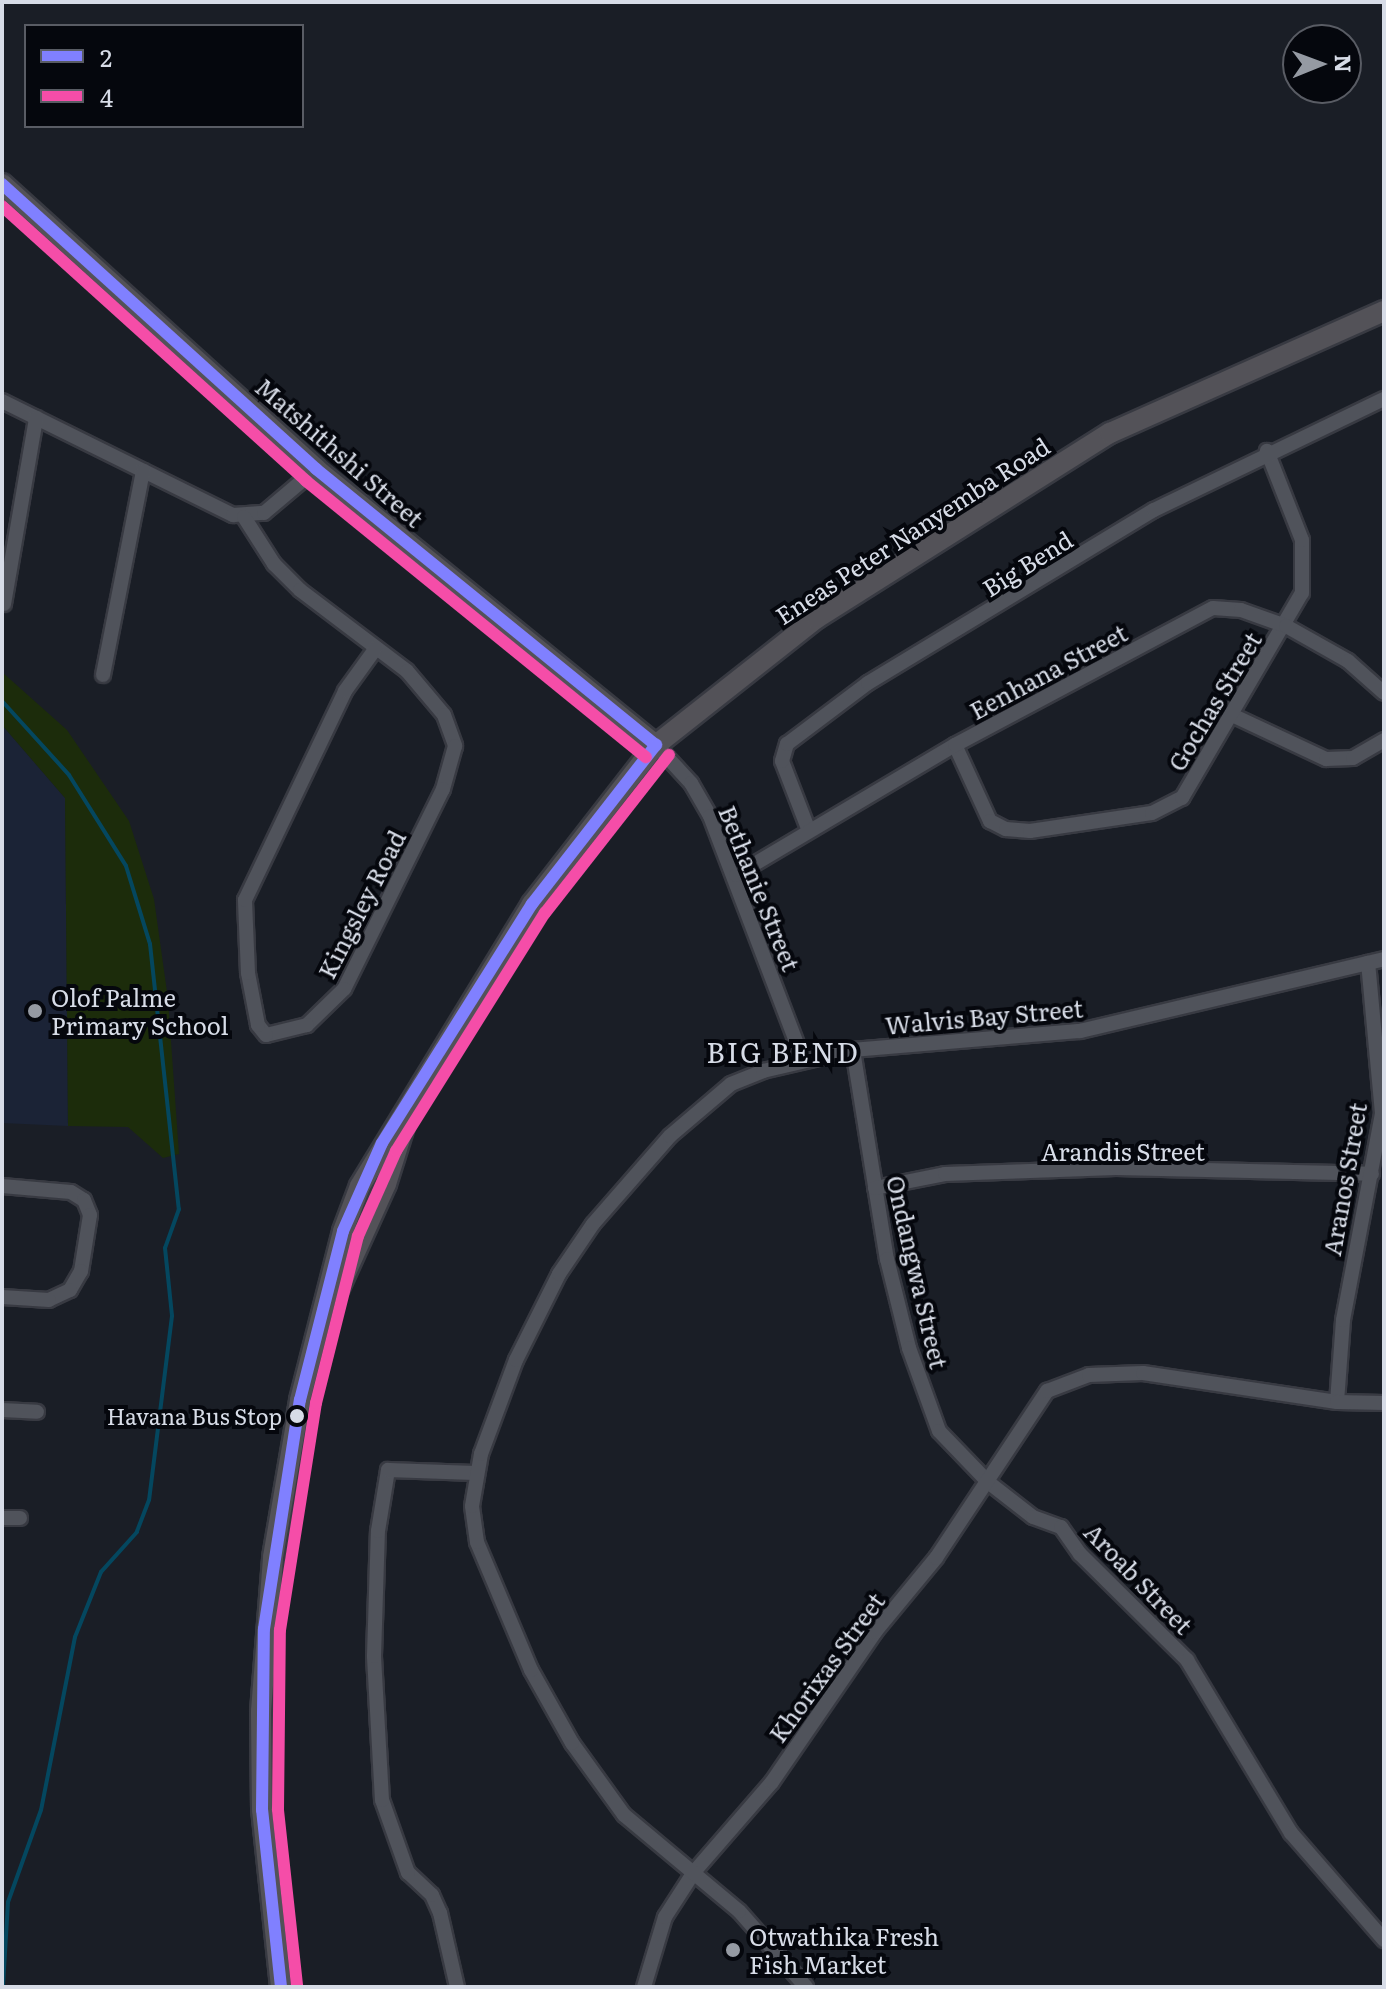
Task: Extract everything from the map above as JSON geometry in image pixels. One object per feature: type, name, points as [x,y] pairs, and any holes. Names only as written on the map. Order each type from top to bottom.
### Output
[{"type":"main road","name":"Matshithshi Street","points":[[2,184],[316,469],[656,745]]},
{"type":"main road","name":"Eneas Peter Nanyemba Road","points":[[281,1987],[262,1810],[264,1629],[283,1487],[319,1329],[360,1186],[532,904],[656,745],[817,618],[1110,433],[1384,311]]},
{"type":"street","name":"Big Bend","points":[[809,831],[782,761],[787,744],[868,683],[1154,510],[1267,451],[1384,399]]},
{"type":"street","points":[[2,401],[244,517],[264,513],[316,469]]},
{"type":"street","points":[[4,604],[36,418]]},
{"type":"street","name":"Gochas Street","points":[[955,745],[990,821],[1030,831],[1152,813],[1173,805],[1232,715],[1286,626],[1302,593],[1306,567],[1302,540],[1267,451]]},
{"type":"street","points":[[103,675],[143,471]]},
{"type":"street","name":"Kingsley Road","points":[[244,517],[274,564],[300,590],[407,671],[444,715],[455,746],[452,767],[344,989],[307,1025],[266,1035],[258,1025],[248,973],[245,900],[345,691],[376,648]]},
{"type":"street","name":"Eenhana Street","points":[[736,875],[955,745],[1213,608],[1241,610],[1286,626],[1348,661],[1384,693]]},
{"type":"street","points":[[1232,715],[1326,759],[1353,758],[1384,740]]},
{"type":"street","name":"Bethanie Street","points":[[656,745],[691,783],[736,875],[803,1059]]},
{"type":"street","name":"Walvis Bay Street","points":[[806,1987],[769,1941],[694,1872],[624,1815],[572,1743],[531,1670],[477,1542],[472,1506],[475,1473],[516,1360],[559,1274],[593,1224],[699,1108],[731,1084],[803,1059],[853,1050],[1080,1031],[1384,959]]},
{"type":"street","name":"Aranos Street","points":[[1337,1402],[1343,1320],[1382,1113],[1368,963]]},
{"type":"street","name":"Ondangwa Street","points":[[853,1050],[887,1259],[927,1403],[951,1449],[988,1482]]},
{"type":"street","name":"Arandis Street","points":[[875,1188],[945,1174],[1116,1168],[1372,1174]]},
{"type":"street","points":[[2,1186],[71,1192],[84,1200],[90,1215],[81,1271],[70,1290],[49,1300],[2,1297]]},
{"type":"street","points":[[988,1482],[1047,1391],[1089,1375],[1143,1373],[1337,1402],[1384,1403]]},
{"type":"street","points":[[2,1410],[37,1412]]},
{"type":"street","points":[[457,1987],[440,1913],[432,1895],[408,1873],[382,1800],[374,1656],[378,1531],[388,1470],[475,1473]]},
{"type":"street","name":"Khorixas Street","points":[[644,1987],[665,1917],[694,1872],[772,1782],[875,1632],[988,1482]]},
{"type":"street","name":"Aroab Street","points":[[988,1482],[1033,1517],[1061,1527],[1080,1554],[1187,1660],[1291,1833],[1384,1940]]},
{"type":"street","points":[[2,1518],[20,1518]]},
{"type":"shaded area","name":"Olof Palme Primary School","points":[[2,725],[65,798],[68,1126],[2,1123]]},
{"type":"green space","points":[[2,672],[67,730],[129,821],[154,899],[168,999],[179,1154],[163,1158],[128,1127],[68,1126],[65,798],[2,725]]},
{"type":"waterway","points":[[2,701],[69,775],[126,866],[150,944],[179,1209],[165,1248],[172,1316],[149,1500],[137,1532],[101,1572],[75,1637],[41,1810],[8,1902],[3,1987]]},
{"type":"transit line","name":"2","points":[[2,184],[316,469],[656,745]]},
{"type":"transit line","name":"4","points":[[2,206],[306,481],[646,757]]},
{"type":"transit line","name":"2","points":[[281,1987],[262,1810],[264,1629],[300,1400],[343,1231],[382,1143],[532,904],[656,745]]},
{"type":"transit line","name":"4","points":[[297,1985],[278,1809],[280,1630],[316,1403],[358,1236],[396,1151],[545,913],[669,755]]},
{"type":"place","name":"Olof Palme Primary School","points":[[35,1011]]},
{"type":"place","name":"Havana Bus Stop","points":[[297,1416]]},
{"type":"place","name":"Otwathika Fresh Fish Market","points":[[733,1950]]},
{"type":"district","name":"BIG BEND","points":[[783,1051]]}]
